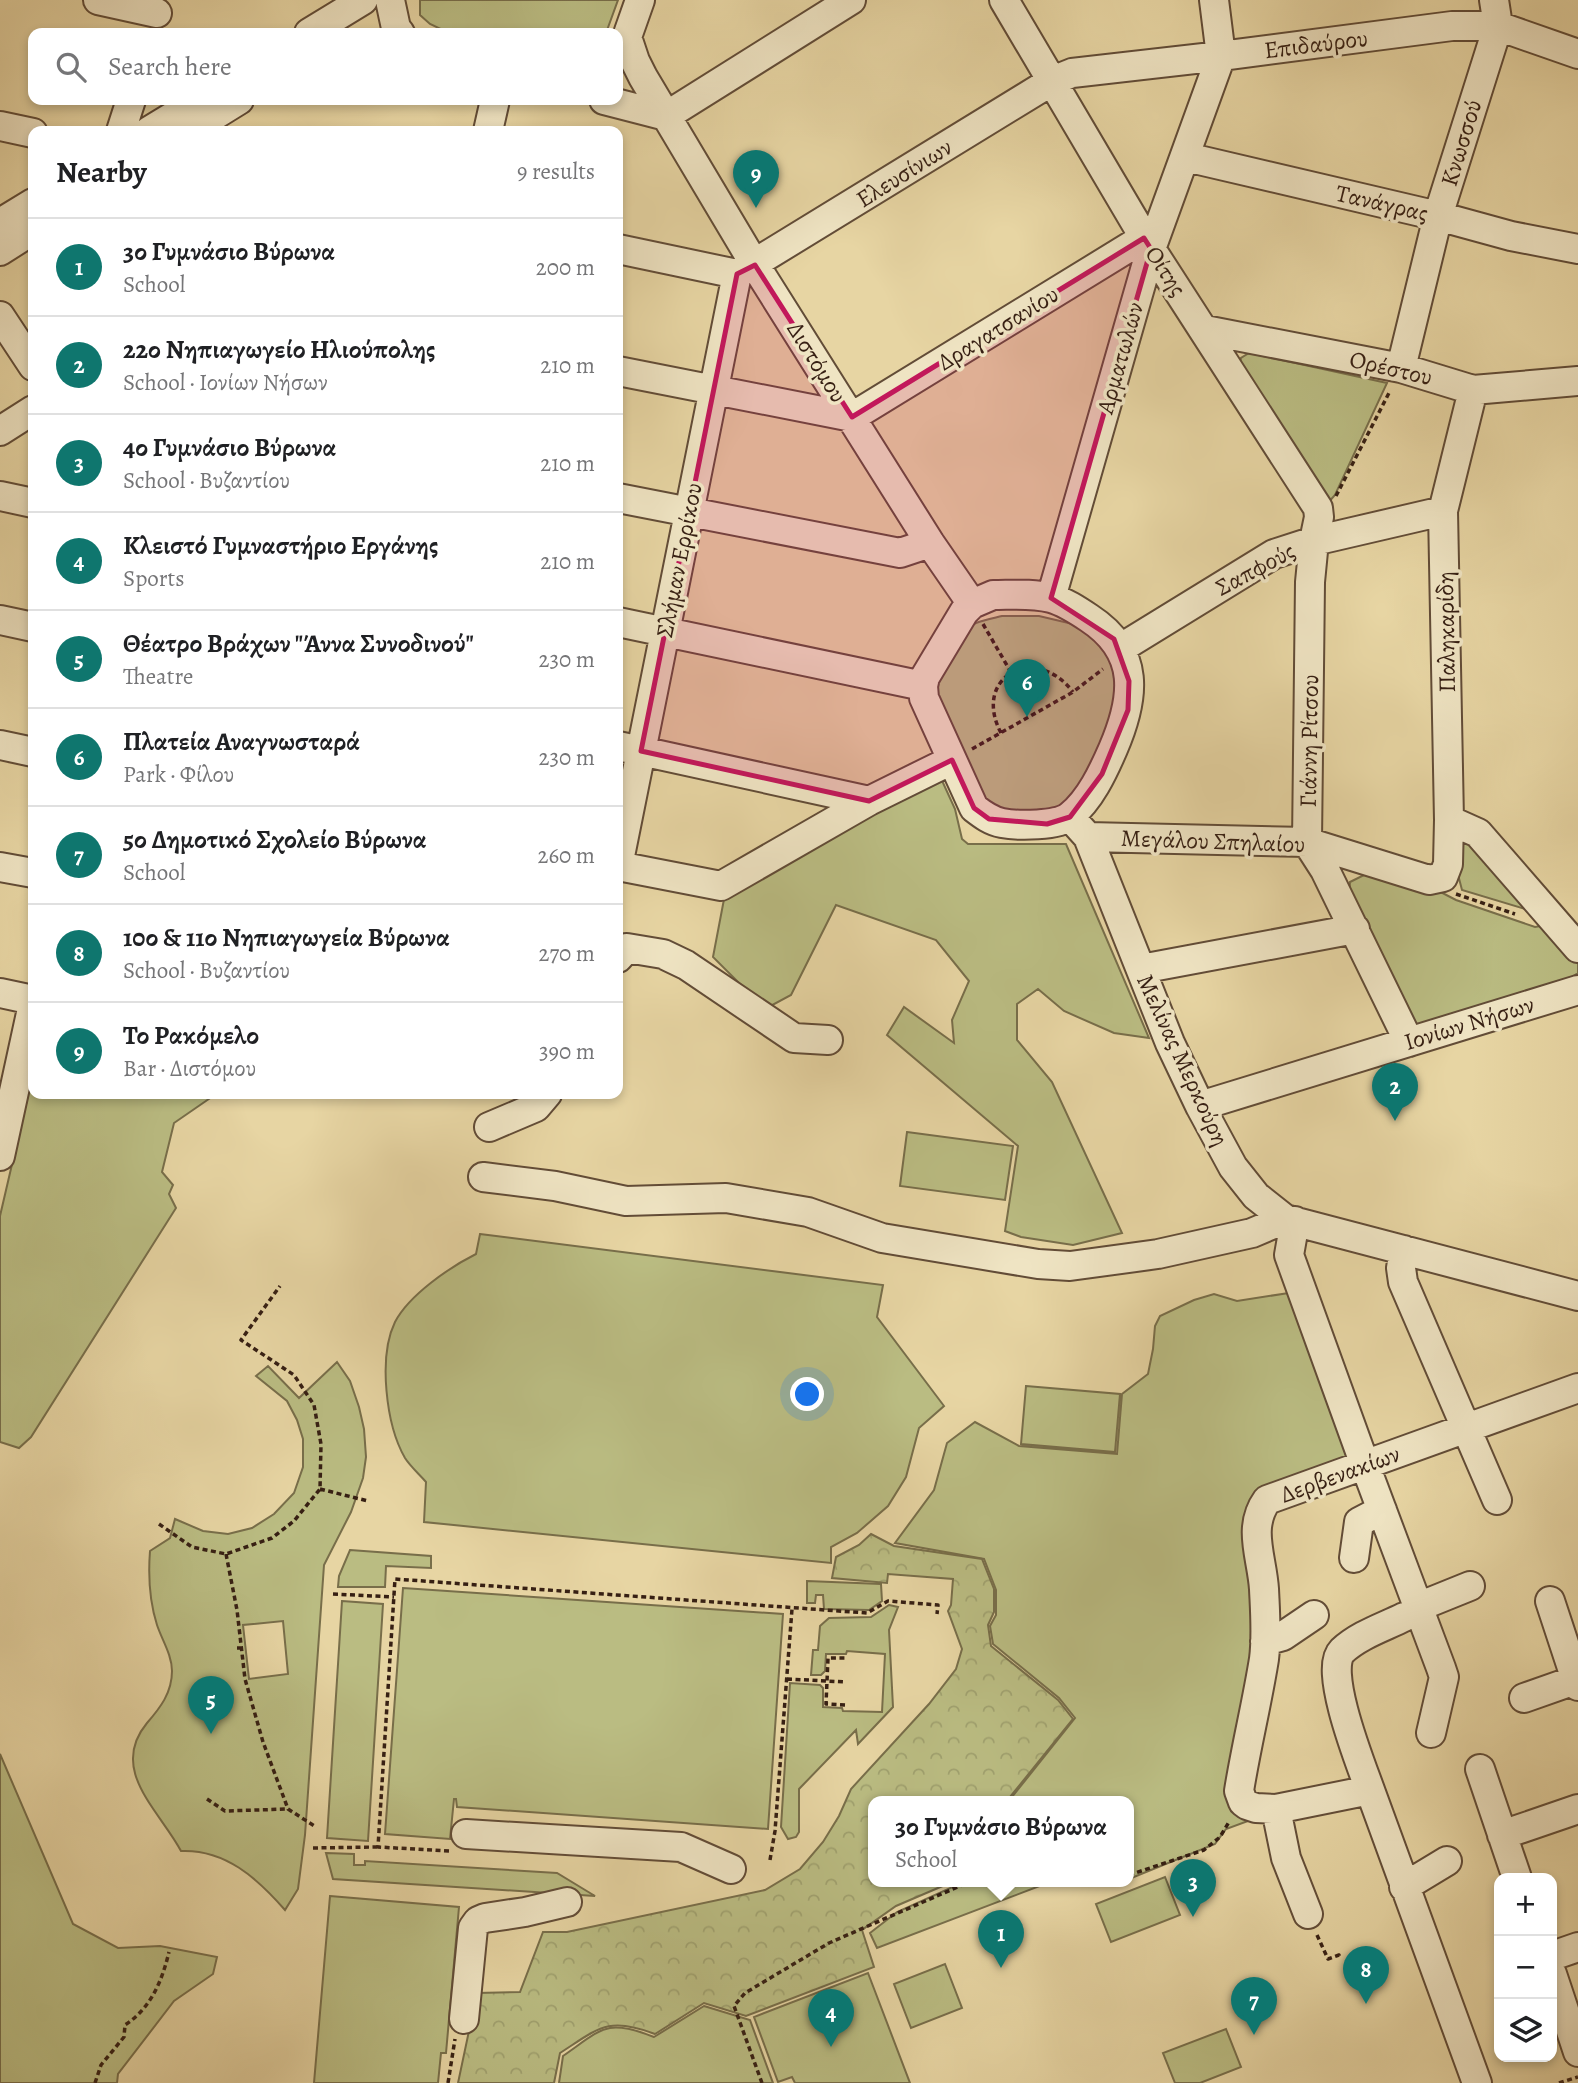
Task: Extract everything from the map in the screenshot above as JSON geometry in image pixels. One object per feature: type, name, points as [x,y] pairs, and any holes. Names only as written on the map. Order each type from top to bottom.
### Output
[{"type":"street","points":[[98,0],[156,15]]},
{"type":"street","points":[[317,28],[363,0]]},
{"type":"street","points":[[390,0],[396,28]]},
{"type":"street","points":[[623,45],[640,0]]},
{"type":"street","points":[[623,105],[666,116],[851,0]]},
{"type":"street","name":"Οίτης","points":[[1004,0],[1148,243],[1314,499],[1317,529]]},
{"type":"street","name":"Αρματωλών","points":[[1051,598],[1148,243],[1186,157],[1221,56],[1214,0]]},
{"type":"street","name":"Επιδαύρου","points":[[1052,81],[1072,73],[1452,26],[1496,13],[1578,54]]},
{"type":"street","name":"Κνωσσού","points":[[1401,368],[1438,216],[1496,13]]},
{"type":"street","name":"Διστόμου","points":[[623,45],[666,116],[746,270],[852,417],[930,543],[972,604]]},
{"type":"street","name":"Ελευσίνιων","points":[[746,270],[1052,81]]},
{"type":"street","points":[[123,126],[129,105]]},
{"type":"street","points":[[157,126],[192,105]]},
{"type":"street","points":[[197,126],[231,105]]},
{"type":"street","points":[[489,126],[494,105]]},
{"type":"street","points":[[0,126],[28,132]]},
{"type":"street","name":"Τανάγρας","points":[[1186,157],[1438,216],[1511,236],[1578,249]]},
{"type":"street","points":[[0,223],[28,206]]},
{"type":"street","points":[[0,251],[28,233]]},
{"type":"street","name":"Δραγατσανίου","points":[[852,417],[1148,243]]},
{"type":"street","points":[[623,250],[746,270]]},
{"type":"street","name":"Σλήμαν Ερρίκου","points":[[623,813],[629,749],[665,632],[714,390],[746,270]]},
{"type":"street","points":[[0,316],[28,358]]},
{"type":"street","name":"Ορέστου","points":[[1205,330],[1401,368],[1473,390],[1578,381]]},
{"type":"street","points":[[623,372],[852,417]]},
{"type":"street","name":"Παληκαρίδη","points":[[1443,877],[1448,864],[1449,820],[1443,511],[1473,390]]},
{"type":"street","points":[[0,431],[28,414]]},
{"type":"street","points":[[0,496],[28,502]]},
{"type":"street","points":[[623,499],[900,553],[930,543]]},
{"type":"street","name":"Σαπφούς","points":[[1121,648],[1317,529],[1443,511]]},
{"type":"street","name":"Γιάννη Ρίτσου","points":[[1317,529],[1310,582],[1307,842],[1325,870],[1409,1042]]},
{"type":"street","points":[[623,623],[923,686],[925,677],[964,612],[972,604],[993,595],[1051,598],[1098,624],[1121,648],[1129,673],[1128,710],[1079,827]]},
{"type":"street","points":[[0,620],[28,626]]},
{"type":"street","name":"Μεγάλου Σπηλαίου","points":[[923,686],[924,698],[974,808],[989,819],[1003,823],[1307,842],[1429,880],[1443,877]]},
{"type":"street","points":[[0,745],[28,751]]},
{"type":"street","points":[[629,749],[869,802]]},
{"type":"street","points":[[623,867],[721,886],[869,802],[952,760]]},
{"type":"street","points":[[1449,820],[1478,833],[1578,948]]},
{"type":"street","name":"Μελίνας Μερκούρη","points":[[1079,827],[1170,1043],[1200,1106],[1233,1167],[1256,1196],[1290,1220],[1578,1296]]},
{"type":"street","points":[[0,867],[28,872]]},
{"type":"street","points":[[1140,969],[1354,929]]},
{"type":"street","points":[[623,952],[627,948],[663,954],[686,965],[794,1038],[828,1040]]},
{"type":"street","name":"Ιονίων Νήσων","points":[[1200,1106],[1578,990]]},
{"type":"street","points":[[0,993],[28,1001]]},
{"type":"street","points":[[0,1156],[5,1111],[28,1021]]},
{"type":"street","points":[[5,1111],[28,1093]]},
{"type":"street","points":[[489,1127],[536,1107],[543,1099]]},
{"type":"street","points":[[482,1177],[555,1186],[626,1201],[726,1198],[808,1212],[882,1238],[1038,1264],[1070,1266],[1158,1254],[1252,1233],[1290,1220],[1289,1255],[1382,1510],[1411,1612],[1444,1677],[1431,1733]]},
{"type":"street","points":[[1404,1250],[1401,1268],[1403,1282],[1497,1500]]},
{"type":"street","name":"Δερβενακίων","points":[[1244,1801],[1238,1791],[1264,1659],[1264,1586],[1256,1526],[1267,1500],[1578,1388]]},
{"type":"street","points":[[1354,1558],[1359,1522],[1382,1510]]},
{"type":"street","points":[[1470,1586],[1363,1637],[1340,1652],[1335,1667],[1347,1724],[1477,2083]]},
{"type":"street","points":[[1524,1698],[1577,1682],[1550,1601]]},
{"type":"street","points":[[1265,1641],[1283,1636],[1314,1615]]},
{"type":"street","points":[[1480,1769],[1515,1873]]},
{"type":"street","points":[[1244,1801],[1256,1808],[1276,1809],[1370,1790]]},
{"type":"street","points":[[1276,1809],[1286,1858],[1308,1914]]},
{"type":"street","points":[[1502,1835],[1578,1809]]},
{"type":"street","points":[[466,1834],[681,1847],[731,1869]]},
{"type":"street","points":[[1404,1887],[1447,1861]]},
{"type":"street","points":[[464,2019],[473,1928],[478,1921],[567,1902]]},
{"type":"street","points":[[1557,1954],[1578,1947]]},
{"type":"street","points":[[1557,1989],[1578,2052]]},
{"type":"path","points":[[1317,529],[1342,488],[1401,368]]},
{"type":"path","points":[[972,604],[1012,674]]},
{"type":"path","points":[[952,760],[1073,692],[1101,671],[1121,648]]},
{"type":"path","points":[[1001,733],[992,714],[992,699],[998,684],[1012,674],[1025,668],[1047,670],[1063,679],[1073,692]]},
{"type":"path","points":[[1443,877],[1457,895],[1534,920],[1547,914]]},
{"type":"path","points":[[159,1524],[192,1547],[226,1554],[272,1538],[294,1521],[320,1489],[321,1444],[314,1405],[294,1375],[241,1340],[280,1286]]},
{"type":"path","points":[[320,1489],[368,1501]]},
{"type":"path","points":[[226,1554],[237,1610],[245,1679],[263,1742],[288,1809]]},
{"type":"path","points":[[378,1847],[395,1579],[867,1613],[888,1601],[938,1605],[937,1614]]},
{"type":"path","points":[[333,1594],[394,1597]]},
{"type":"path","points":[[770,1860],[775,1831],[792,1609]]},
{"type":"path","points":[[845,1704],[826,1704],[828,1658],[847,1658]]},
{"type":"path","points":[[787,1679],[846,1682]]},
{"type":"path","points":[[207,1799],[225,1811],[288,1809],[316,1827]]},
{"type":"path","points":[[1134,1873],[1204,1850],[1220,1837],[1244,1801]]},
{"type":"path","points":[[313,1848],[378,1847],[454,1851],[466,1834]]},
{"type":"path","points":[[762,2083],[734,2006],[745,1993],[828,1943],[957,1887]]},
{"type":"path","points":[[95,2083],[101,2065],[124,2037],[125,2025],[136,2018],[162,1981],[169,1952]]},
{"type":"path","points":[[1328,1959],[1339,1955],[1340,1959]]},
{"type":"path","points":[[448,2083],[456,2034],[464,2019]]},
{"type":"path","points":[[1559,2083],[1578,2077]]},
{"type":"highlighted area","points":[[1144,238],[1151,249],[1051,598],[1114,639],[1129,681],[1128,710],[1102,774],[1070,817],[1047,824],[989,819],[974,808],[952,760],[869,801],[641,751],[737,274],[755,265],[852,417]]},
{"type":"green space","points":[[420,0],[618,0],[608,28],[438,28],[420,15]]},
{"type":"green space","points":[[1249,353],[1387,383],[1335,495],[1327,504],[1239,367],[1241,358]]},
{"type":"green space","points":[[1002,616],[1039,616],[1077,625],[1110,650],[1118,679],[1116,714],[1099,767],[1063,810],[990,813],[933,698],[942,667],[959,636],[976,623]]},
{"type":"green space","points":[[939,774],[955,809],[962,839],[968,844],[1066,844],[1149,1038],[1114,1033],[1064,1011],[1038,989],[1017,1004],[1017,1040],[1052,1082],[1122,1233],[1073,1245],[1021,1237],[1005,1231],[1018,1146],[887,1035],[904,1007],[954,1043],[952,1020],[969,981],[936,940],[836,905],[791,995],[765,1009],[713,957],[725,894]]},
{"type":"green space","points":[[1463,840],[1476,840],[1535,912],[1462,890],[1455,863]]},
{"type":"green space","points":[[1370,872],[1429,886],[1456,900],[1535,927],[1546,925],[1578,959],[1578,973],[1567,980],[1416,1031],[1349,896],[1350,882]]},
{"type":"green space","points":[[28,1096],[28,1099],[209,1099],[174,1123],[162,1172],[173,1185],[169,1194],[176,1208],[31,1437],[19,1448],[0,1442],[0,1216]]},
{"type":"green space","points":[[907,1132],[1013,1146],[1005,1200],[900,1186]]},
{"type":"green space","points":[[480,1234],[883,1285],[877,1317],[944,1406],[919,1428],[906,1477],[888,1506],[857,1533],[831,1547],[831,1563],[424,1522],[426,1482],[405,1458],[398,1444],[389,1410],[386,1372],[390,1337],[401,1312],[420,1292],[454,1266],[476,1254]]},
{"type":"green space","points":[[1295,1292],[1357,1459],[1261,1494],[1260,1643],[1237,1814],[1248,1821],[1226,1829],[1215,1844],[1134,1877],[1134,1796],[1013,1796],[1075,1718],[1059,1698],[993,1644],[990,1626],[996,1615],[996,1590],[984,1559],[895,1543],[934,1490],[947,1443],[975,1422],[1019,1446],[1117,1454],[1122,1394],[1148,1374],[1155,1326],[1160,1316],[1214,1294],[1237,1301]]},
{"type":"green space","points":[[337,1362],[350,1381],[359,1407],[366,1457],[363,1478],[351,1512],[324,1565],[305,1835],[298,1889],[285,1910],[263,1887],[226,1860],[197,1852],[181,1851],[142,1790],[135,1774],[133,1757],[136,1740],[164,1700],[172,1671],[152,1607],[150,1551],[170,1538],[175,1519],[203,1531],[228,1534],[252,1528],[274,1514],[294,1493],[303,1467],[303,1439],[287,1401],[256,1376],[268,1366],[299,1398]],"holes":[[[283,1621],[288,1674],[249,1679],[243,1625]]]},
{"type":"green space","points":[[1026,1386],[1120,1394],[1115,1452],[1021,1444]]},
{"type":"green space","points":[[871,1534],[894,1546],[982,1559],[994,1589],[994,1612],[988,1625],[991,1646],[1058,1700],[1073,1719],[1011,1796],[868,1796],[868,1887],[940,1887],[896,1906],[862,1930],[874,1967],[746,2016],[704,2003],[655,2034],[626,2026],[604,2027],[560,2053],[554,2083],[458,2083],[477,1993],[520,1992],[543,1932],[567,1932],[765,1890],[800,1869],[823,1842],[851,1789],[929,1704],[956,1669],[962,1649],[948,1611],[953,1579],[888,1574],[887,1583],[832,1578],[836,1557],[859,1545]]},
{"type":"green space","points":[[350,1550],[431,1556],[431,1568],[386,1566],[385,1587],[338,1587],[339,1576]]},
{"type":"green space","points":[[807,1581],[881,1584],[882,1601],[869,1610],[824,1609],[823,1595],[816,1595],[815,1603],[807,1603]]},
{"type":"green space","points":[[403,1588],[783,1614],[768,1829],[457,1807],[454,1799],[450,1839],[385,1834]]},
{"type":"green space","points":[[342,1601],[383,1604],[368,1841],[327,1838]]},
{"type":"green space","points":[[889,1605],[898,1607],[889,1630],[893,1707],[858,1744],[856,1730],[799,1789],[799,1832],[796,1837],[788,1839],[781,1827],[790,1683],[820,1685],[823,1688],[823,1707],[842,1708],[843,1711],[882,1712],[885,1654],[847,1651],[846,1654],[826,1654],[825,1671],[821,1675],[811,1675],[813,1650],[818,1650],[820,1626],[829,1618],[871,1617]]},
{"type":"green space","points":[[0,1754],[73,1924],[118,1948],[160,1946],[217,1957],[213,1974],[174,2001],[118,2074],[117,2083],[0,2083]]},
{"type":"green space","points":[[326,1853],[354,1854],[354,1865],[365,1865],[365,1861],[557,1873],[595,1896],[333,1879]]},
{"type":"green space","points":[[1165,1877],[1180,1915],[1111,1942],[1096,1904]]},
{"type":"green space","points":[[953,1887],[1037,1887],[877,1948],[870,1933],[897,1912]]},
{"type":"green space","points":[[330,1896],[459,1907],[446,2053],[441,2053],[438,2083],[314,2083]]},
{"type":"green space","points":[[945,1964],[962,2008],[911,2028],[894,1984]]},
{"type":"green space","points":[[868,1973],[910,2083],[795,2083],[792,2077],[778,2082],[754,2017]]},
{"type":"green space","points":[[704,2006],[750,2020],[773,2083],[559,2083],[563,2056],[596,2033],[605,2029],[625,2028],[654,2037]]},
{"type":"green space","points":[[1226,2029],[1241,2067],[1200,2083],[1175,2083],[1163,2053]]},
{"type":"place","name":"Το Ρακόμελο","points":[[756,208]]},
{"type":"place","name":"Πλατεία Αναγνωσταρά","points":[[1027,717]]},
{"type":"place","name":"22ο Νηπιαγωγείο Ηλιούπολης","points":[[1395,1121]]},
{"type":"place","name":"Θέατρο Βράχων \"Άννα Συνοδινού\"","points":[[211,1734]]},
{"type":"place","name":"4ο Γυμνάσιο Βύρωνα","points":[[1193,1917]]},
{"type":"place","name":"3ο Γυμνάσιο Βύρωνα","points":[[1001,1968]]},
{"type":"place","name":"10ο & 11ο Νηπιαγωγεία Βύρωνα","points":[[1366,2004]]},
{"type":"place","name":"5ο Δημοτικό Σχολείο Βύρωνα","points":[[1254,2035]]},
{"type":"place","name":"Κλειστό Γυμναστήριο Εργάνης","points":[[831,2047]]}]
